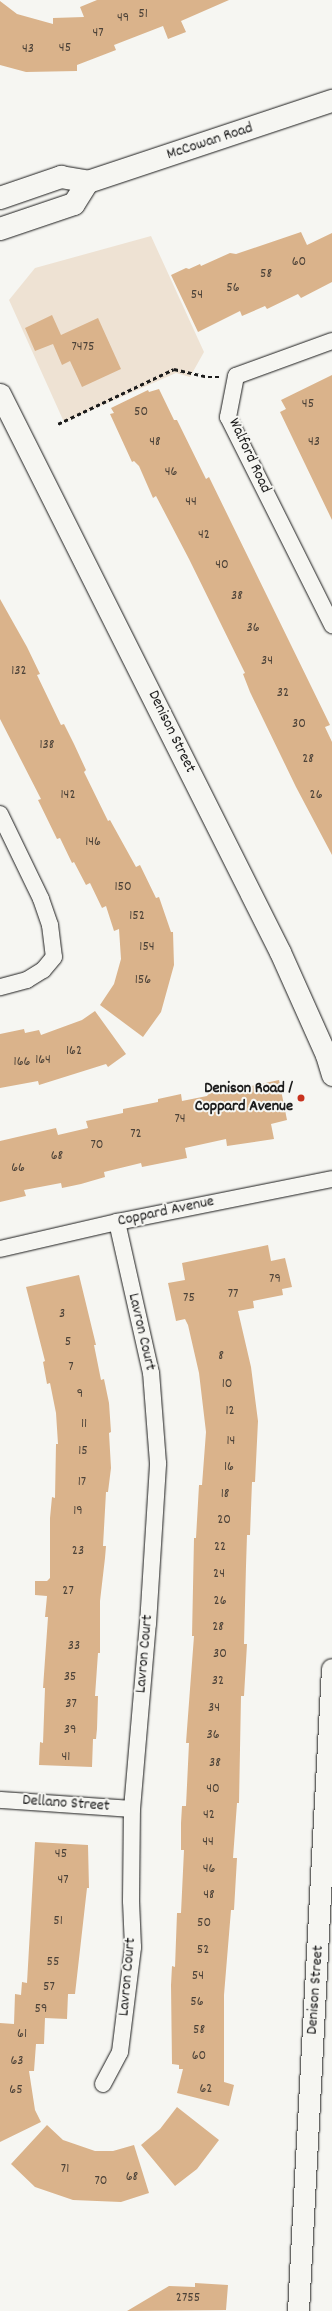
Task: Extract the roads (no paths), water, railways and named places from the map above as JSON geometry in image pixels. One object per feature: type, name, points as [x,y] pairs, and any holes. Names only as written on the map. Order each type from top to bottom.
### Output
[{"type":"main road","name":"McCowan Road","points":[[0,198],[61,177],[88,182],[332,101]]},
{"type":"main road","points":[[0,229],[74,204],[88,182]]},
{"type":"street","name":"Walford Road","points":[[332,341],[236,376],[228,417],[332,625]]},
{"type":"street","name":"Denison Street","points":[[0,394],[280,952],[326,1055],[332,1075]]},
{"type":"street","points":[[0,814],[41,899],[50,925],[54,957],[43,970],[27,980],[0,987]]},
{"type":"street","name":"Coppard Avenue","points":[[0,1250],[117,1222],[332,1180]]},
{"type":"street","name":"Lavron Court","points":[[103,2084],[120,2052],[133,1947],[131,1900],[132,1809],[148,1624],[158,1463],[151,1373],[117,1222]]},
{"type":"street","name":"Denison Street","points":[[298,2311],[332,1669]]},
{"type":"street","name":"Dellano Street","points":[[0,1800],[132,1809]]},
{"type":"place","name":"Denison Road / Coppard Avenue","points":[[301,1098]]}]
